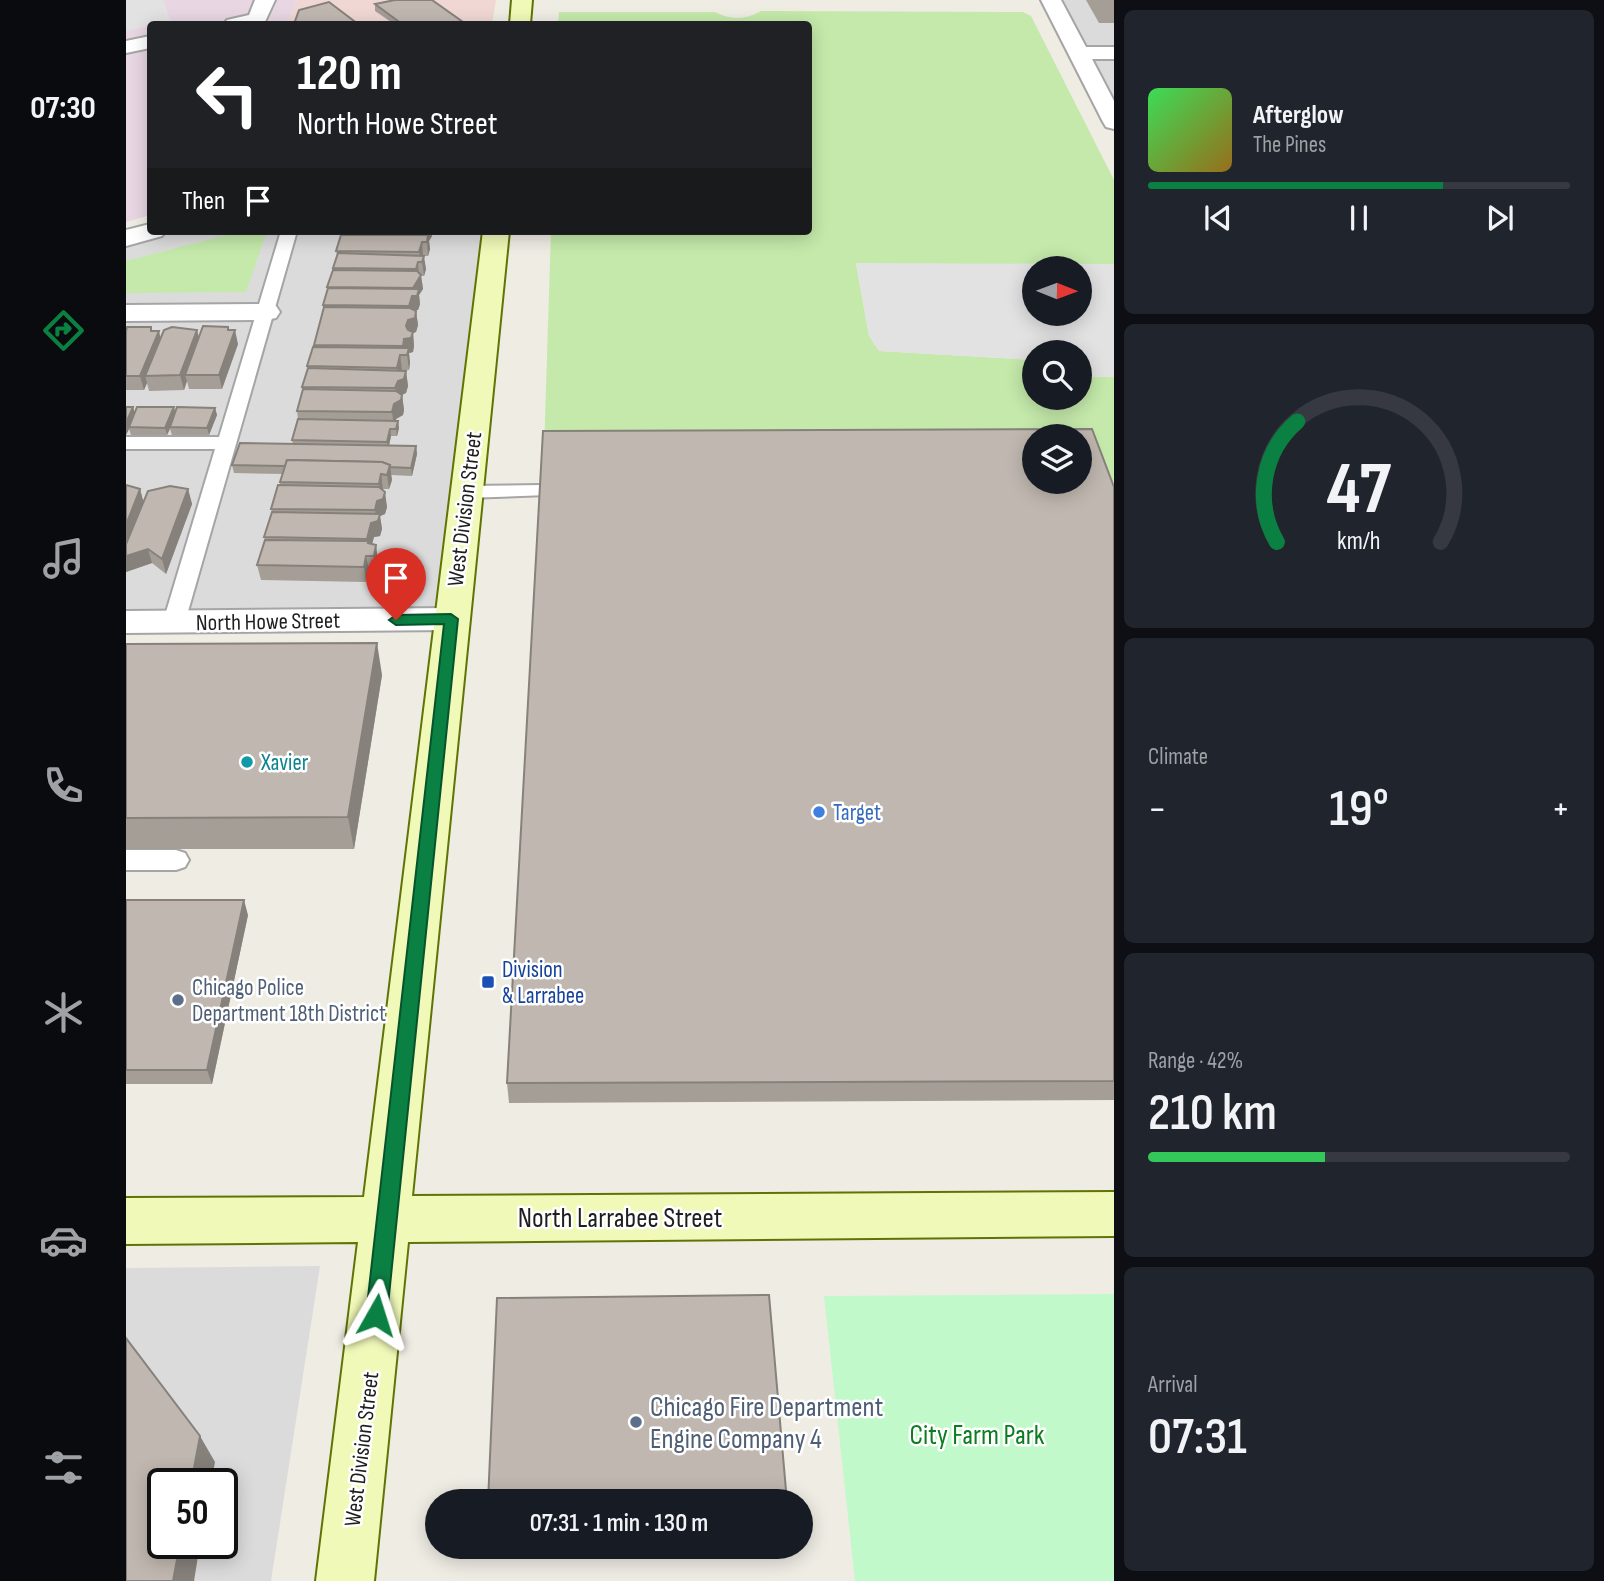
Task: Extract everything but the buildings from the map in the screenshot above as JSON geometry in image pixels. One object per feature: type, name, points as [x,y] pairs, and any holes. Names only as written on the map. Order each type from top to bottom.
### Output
[{"type":"main road","points":[[520,21],[522,0]]},
{"type":"main road","name":"West Division Street","points":[[345,1581],[496,235]]},
{"type":"main road","name":"North Larrabee Street","points":[[126,1220],[1114,1214]]},
{"type":"street","points":[[251,21],[257,20],[265,0]]},
{"type":"street","points":[[1051,0],[1114,122]]},
{"type":"street","points":[[126,47],[147,43]]},
{"type":"street","points":[[1079,53],[1114,53]]},
{"type":"street","points":[[126,238],[147,233]]},
{"type":"street","points":[[126,313],[266,312]]},
{"type":"street","name":"North Howe Street","points":[[126,622],[451,619]]},
{"type":"lane","points":[[174,622],[288,235]]},
{"type":"lane","points":[[126,443],[227,443]]},
{"type":"lane","points":[[466,492],[541,491]]},
{"type":"lane","points":[[126,860],[176,860]]},
{"type":"shaded area","points":[[126,0],[297,0],[288,21],[147,21],[147,216],[126,222]]},
{"type":"shaded area","points":[[126,0],[163,0],[171,21],[147,21],[147,26],[126,31]]},
{"type":"shaded area","points":[[297,0],[496,0],[492,21],[288,21]]},
{"type":"shaded area","points":[[1059,0],[1114,0],[1114,99]]},
{"type":"shaded area","points":[[147,233],[147,235],[496,235],[451,619],[126,623],[126,238]]},
{"type":"shaded area","points":[[856,263],[1022,264],[1022,326],[1092,326],[1092,264],[1114,264],[1114,377],[1092,377],[1092,340],[1022,340],[1022,359],[879,351],[869,336]]},
{"type":"shaded area","points":[[320,1266],[271,1581],[126,1581],[126,1268]]},
{"type":"green space","points":[[761,11],[1023,12],[1031,16],[1114,180],[1114,264],[1092,264],[1092,256],[1022,256],[1022,264],[856,264],[869,336],[879,351],[1022,359],[1022,410],[1092,410],[1092,377],[1114,377],[1114,492],[1092,456],[1092,424],[1022,424],[1022,438],[544,451],[551,235],[812,235],[812,21],[558,21],[559,12],[715,12],[738,18]]},
{"type":"green space","points":[[227,235],[266,235],[246,292],[126,293],[126,261]]},
{"type":"green space","name":"City Farm Park","points":[[1114,1294],[1114,1581],[855,1581],[824,1296]]},
{"type":"place","name":"Xavier","points":[[247,762]]},
{"type":"place","name":"Target","points":[[819,812]]},
{"type":"place","name":"Division & Larrabee","points":[[488,982]]},
{"type":"place","name":"Chicago Police Department 18th District","points":[[178,1000]]},
{"type":"place","name":"Chicago Fire Department Engine Company 4","points":[[636,1422]]},
{"type":"route","points":[[376,1315],[451,619],[396,620]]}]
